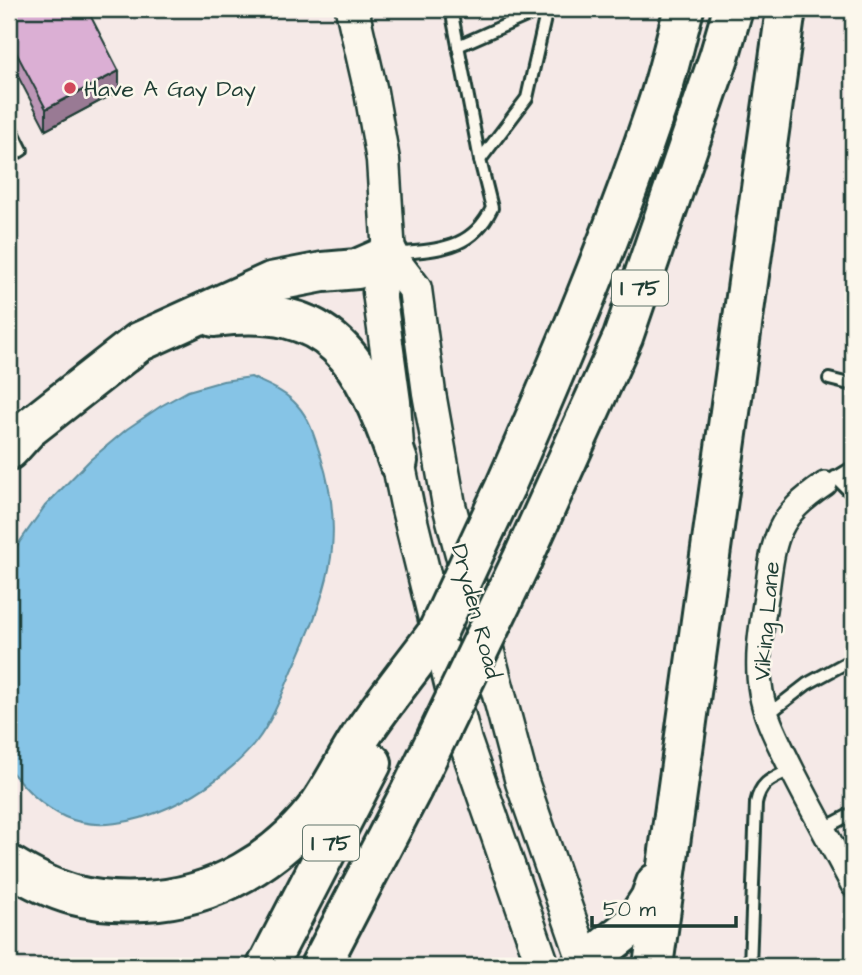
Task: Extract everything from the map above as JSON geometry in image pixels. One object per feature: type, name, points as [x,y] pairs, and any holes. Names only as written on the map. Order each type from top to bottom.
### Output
[{"type":"highway","name":"I 75","points":[[267,966],[391,710],[437,633],[505,487],[577,321],[609,239],[658,104],[684,9]]},
{"type":"highway","name":"I 75","points":[[320,966],[412,789],[523,558],[623,337],[733,9]]},
{"type":"highway","points":[[653,966],[786,9]]},
{"type":"highway","points":[[9,418],[62,369],[103,338],[160,306],[216,280],[272,263],[354,247],[389,255]]},
{"type":"highway","points":[[9,450],[28,429],[139,342],[271,282],[323,272],[358,269],[389,255]]},
{"type":"highway","points":[[184,320],[259,313],[293,318],[330,339],[352,360],[369,386],[398,461]]},
{"type":"highway","points":[[9,865],[31,879],[63,893],[110,903],[156,901],[194,894],[220,884],[252,869],[301,826],[319,805],[366,728],[391,710]]},
{"type":"highway","points":[[584,965],[628,930],[643,913],[650,899],[657,881],[679,774]]},
{"type":"main road","name":"Dryden Road","points":[[352,9],[383,160],[389,255],[380,292],[394,402],[398,461],[424,580],[465,741],[543,966]]},
{"type":"main road","name":"Dryden Road","points":[[389,255],[415,289],[429,393],[449,505],[522,782],[584,965]]},
{"type":"street","name":"Viking Lane","points":[[830,480],[792,510],[775,539],[760,639],[759,668],[767,715],[792,769],[853,884]]},
{"type":"lane","points":[[389,255],[456,245],[484,224],[492,208],[451,9]]},
{"type":"lane","points":[[458,46],[542,9]]},
{"type":"lane","points":[[480,160],[527,98],[547,9]]},
{"type":"lane","points":[[9,124],[22,150],[9,158]]},
{"type":"lane","points":[[829,379],[853,385]]},
{"type":"lane","points":[[853,467],[830,480],[853,495]]},
{"type":"lane","points":[[767,715],[807,684],[853,659]]},
{"type":"lane","points":[[750,966],[756,803],[759,790],[765,783],[792,769]]},
{"type":"lane","points":[[823,828],[853,813]]},
{"type":"water","points":[[251,377],[281,392],[302,411],[314,436],[329,487],[333,542],[315,617],[262,734],[240,760],[219,777],[195,794],[142,818],[115,823],[89,823],[65,817],[27,790],[9,769],[9,557],[45,506],[90,460],[127,429],[188,391],[223,381]]},
{"type":"building","points":[[9,9],[87,9],[119,71],[46,109],[9,39]]},
{"type":"place","name":"Have A Gay Day","points":[[70,88]]}]
